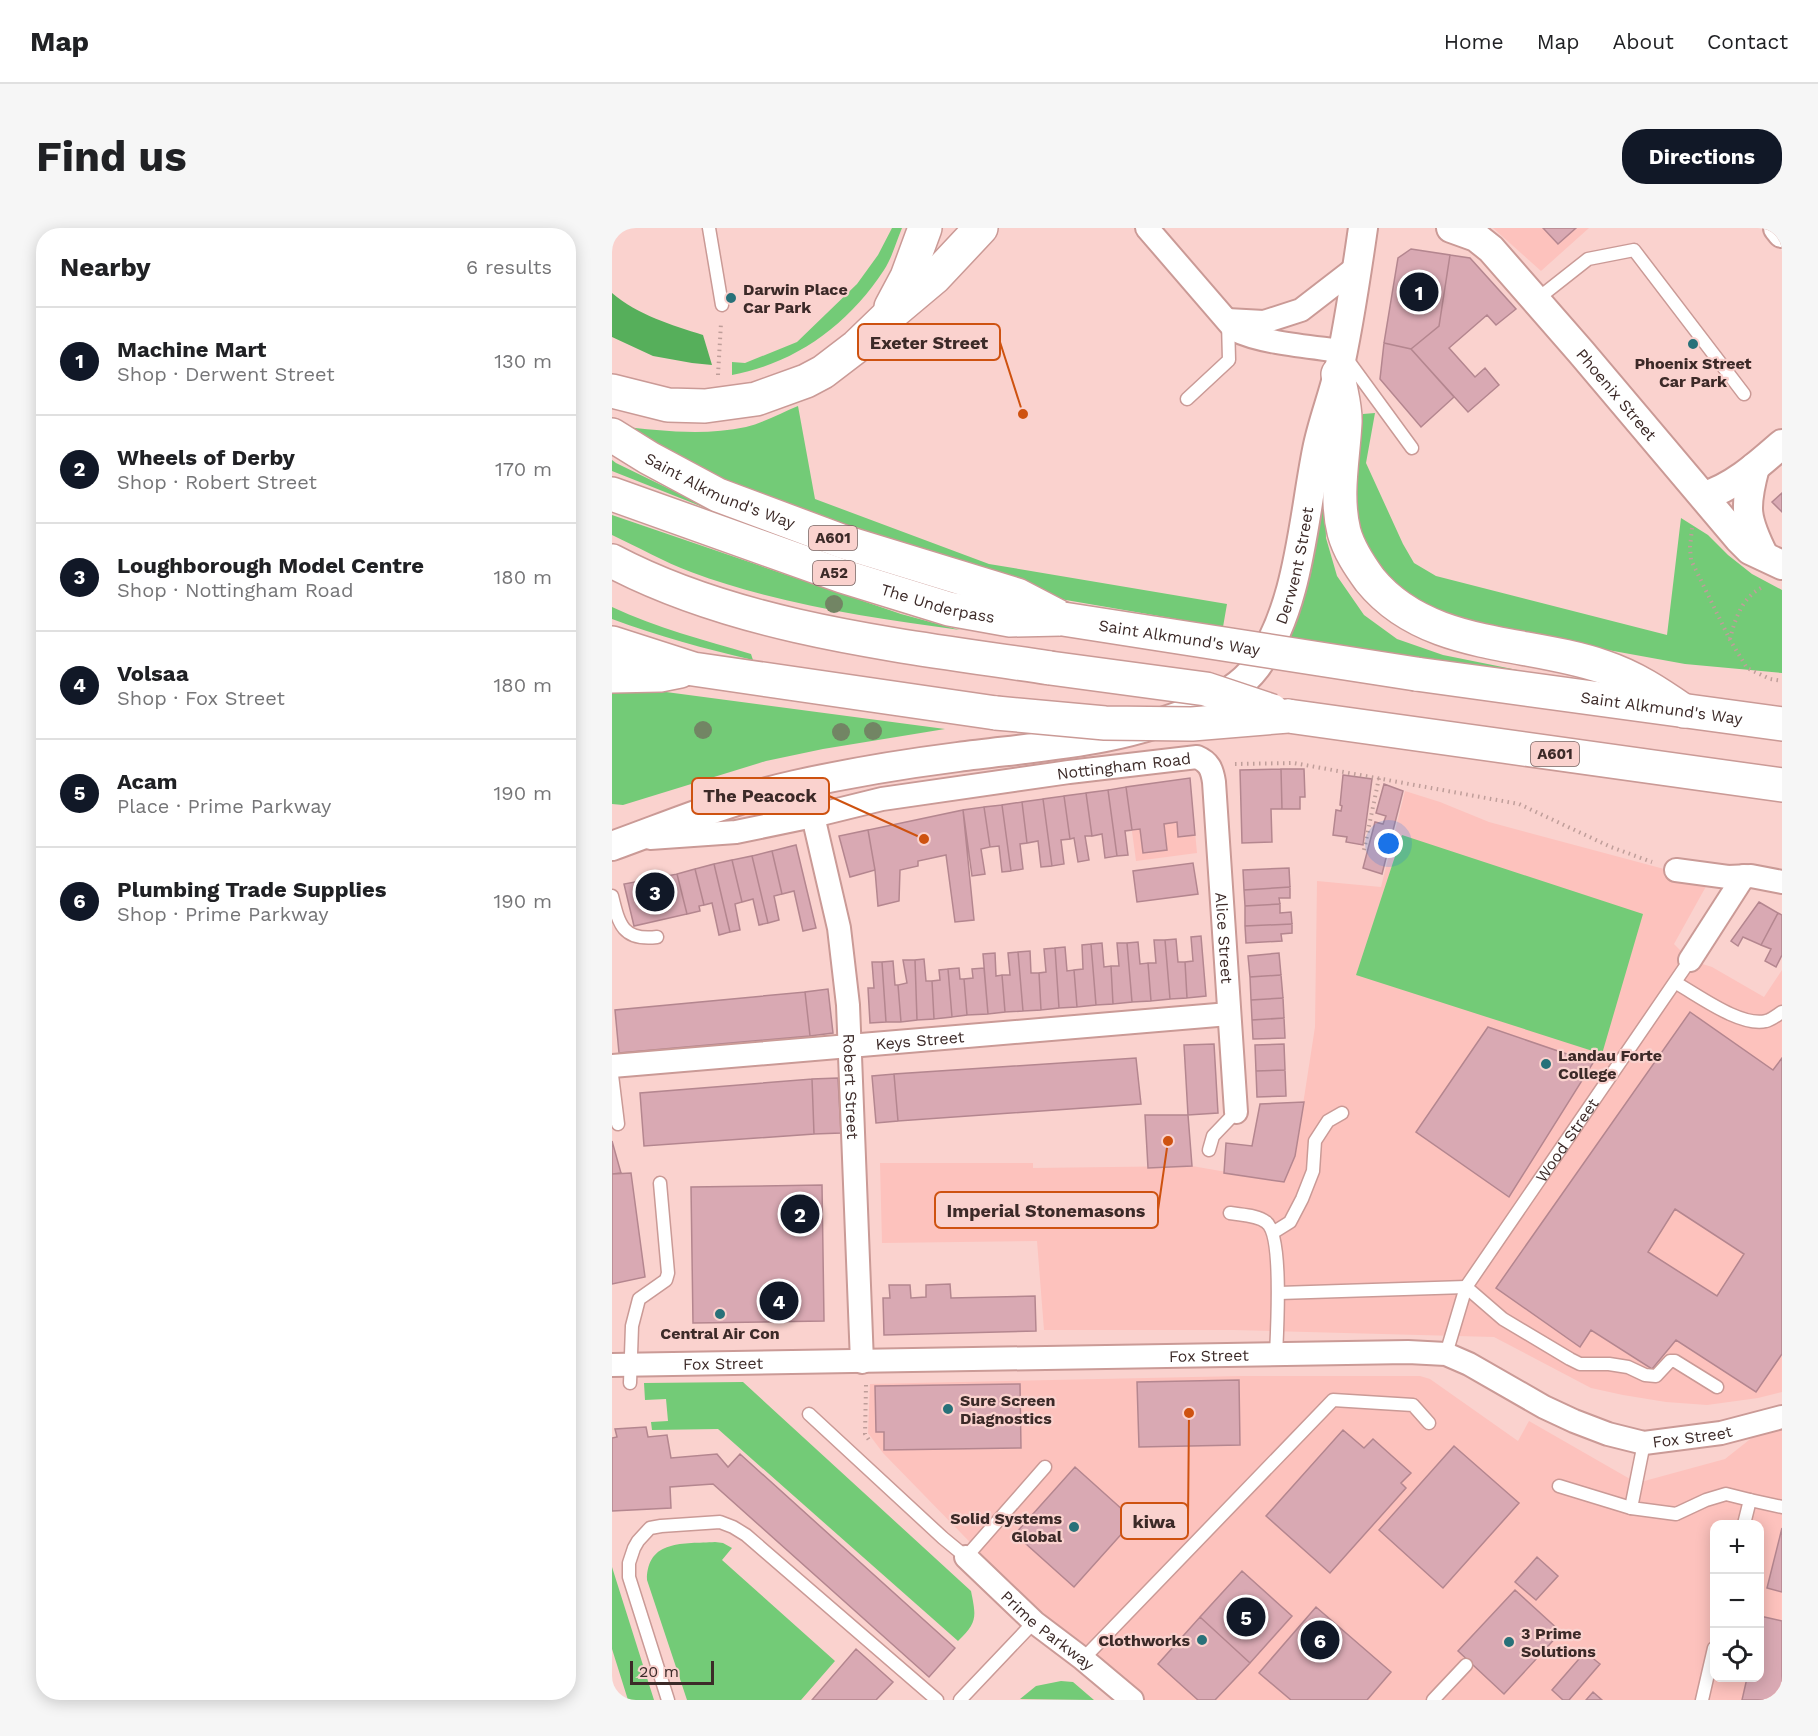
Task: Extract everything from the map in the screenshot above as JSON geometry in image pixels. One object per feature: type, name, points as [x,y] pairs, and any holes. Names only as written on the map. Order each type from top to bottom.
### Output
[{"type":"main road","points":[[885,319],[908,277],[925,228]]},
{"type":"main road","points":[[612,391],[668,405],[720,405],[756,399],[790,388],[823,372],[857,346],[935,277],[981,228]]},
{"type":"main road","points":[[1340,363],[1345,420],[1340,499],[1342,523],[1348,544],[1356,560],[1380,591],[1427,624],[1474,638],[1604,667],[1647,685],[1684,711]]},
{"type":"main road","name":"Saint Alkmund's Way","points":[[612,435],[718,495],[844,542],[1017,595],[1063,619],[1416,674],[1782,724]]},
{"type":"main road","name":"The Underpass","points":[[612,494],[842,576],[949,609],[1010,620],[1063,619]]},
{"type":"main road","name":"A601","points":[[619,565],[668,587],[744,612],[807,628],[869,640],[1206,689],[1288,716],[1782,785]]},
{"type":"main road","points":[[612,644],[693,669],[996,713],[1105,723],[1192,724],[1288,716]]},
{"type":"main road","points":[[612,676],[660,675],[693,669]]},
{"type":"street","points":[[1147,228],[1235,330],[1246,336],[1340,363]]},
{"type":"street","name":"Derwent Street","points":[[1004,751],[1118,736],[1153,726],[1214,701],[1241,683],[1254,670],[1275,634],[1289,594],[1322,425],[1340,363],[1363,228]]},
{"type":"street","name":"Phoenix Street","points":[[1451,228],[1476,237],[1491,249],[1739,539],[1772,569]]},
{"type":"street","points":[[1779,228],[1782,233]]},
{"type":"street","points":[[1227,320],[1264,322],[1301,310],[1358,266]]},
{"type":"street","points":[[1704,496],[1718,492],[1755,467],[1782,444]]},
{"type":"street","points":[[1755,467],[1747,500],[1747,511],[1752,530],[1772,569]]},
{"type":"street","name":"Nottingham Road","points":[[621,842],[766,791],[921,762],[1004,751]]},
{"type":"street","name":"Nottingham Road","points":[[621,842],[736,832],[882,799],[1069,772],[1197,757],[1209,765]]},
{"type":"street","name":"Alice Street","points":[[1209,765],[1214,782],[1219,831],[1228,1014],[1236,1112]]},
{"type":"street","name":"Robert Street","points":[[813,816],[842,944],[849,1046],[862,1362]]},
{"type":"street","points":[[1676,870],[1720,876],[1765,878],[1782,882]]},
{"type":"street","name":"Wood Street","points":[[1690,960],[1744,876]]},
{"type":"street","name":"Keys Street","points":[[612,1066],[1228,1014]]},
{"type":"street","name":"Fox Street","points":[[624,1371],[862,1362],[1408,1352],[1446,1354],[1469,1364],[1544,1407],[1574,1421],[1608,1434],[1644,1443],[1721,1433],[1782,1417]]},
{"type":"street","name":"Prime Parkway","points":[[966,1557],[1034,1622],[1132,1700]]},
{"type":"lane","points":[[708,231],[722,304]]},
{"type":"lane","points":[[1535,301],[1588,259],[1634,250],[1744,394]]},
{"type":"lane","points":[[1187,399],[1229,360],[1227,320]]},
{"type":"lane","points":[[1340,363],[1412,448]]},
{"type":"lane","points":[[612,896],[616,912],[627,932],[641,939],[657,937]]},
{"type":"lane","name":"Wood Street","points":[[1446,1354],[1466,1287],[1690,960]]},
{"type":"lane","points":[[1676,983],[1728,1013],[1748,1021],[1766,1021],[1782,1012]]},
{"type":"lane","points":[[612,1075],[618,1124]]},
{"type":"lane","points":[[1209,1150],[1213,1136],[1236,1112]]},
{"type":"lane","points":[[1274,1232],[1290,1222],[1302,1199],[1313,1171],[1315,1141],[1328,1121],[1342,1113]]},
{"type":"lane","points":[[624,1371],[639,1299],[666,1281],[668,1273],[660,1183]]},
{"type":"lane","points":[[1230,1214],[1254,1217],[1267,1222],[1274,1232],[1279,1293],[1276,1355]]},
{"type":"lane","points":[[1279,1293],[1466,1287],[1503,1319],[1580,1364],[1620,1366],[1656,1376],[1670,1361],[1675,1361],[1717,1387]]},
{"type":"lane","points":[[1083,1659],[1334,1401],[1413,1406],[1429,1423]]},
{"type":"lane","points":[[809,1414],[966,1557],[1045,1467]]},
{"type":"lane","points":[[1631,1508],[1644,1443]]},
{"type":"lane","points":[[1559,1486],[1631,1508],[1676,1514],[1706,1500],[1726,1494],[1782,1507]]},
{"type":"lane","points":[[1745,1520],[1750,1500]]},
{"type":"lane","points":[[668,1700],[629,1577],[629,1563],[638,1541],[650,1528],[704,1522],[720,1522],[746,1535],[937,1700]]},
{"type":"lane","points":[[960,1700],[1034,1622]]},
{"type":"lane","points":[[1433,1700],[1466,1665]]},
{"type":"lane","points":[[1702,1700],[1710,1665]]},
{"type":"path","points":[[708,374],[718,375],[722,304]]},
{"type":"path","points":[[1704,496],[1692,529],[1690,547],[1692,560],[1730,640],[1747,668],[1770,679],[1782,681]]},
{"type":"path","points":[[1730,640],[1734,624],[1747,598],[1757,590],[1772,569]]},
{"type":"path","name":"Nottingham Road","points":[[1209,765],[1294,763],[1519,804],[1611,847],[1676,870]]},
{"type":"path","points":[[1364,850],[1379,778]]},
{"type":"path","points":[[862,1362],[866,1384],[865,1434],[871,1442]]},
{"type":"shaded area","points":[[1493,228],[1589,228],[1541,271]]},
{"type":"shaded area","points":[[1190,778],[1197,853],[1136,861],[1126,787]]},
{"type":"shaded area","name":"Landau Forte College","points":[[1405,791],[1489,822],[1709,881],[1674,944],[1690,960],[1712,967],[1764,997],[1782,970],[1782,1392],[1758,1398],[1707,1405],[1666,1402],[1623,1395],[1591,1388],[1494,1337],[1234,1330],[1044,1330],[1037,1241],[882,1243],[880,1163],[1033,1163],[1033,1168],[1192,1166],[1284,1182],[1295,1156],[1315,1027],[1317,881],[1381,887]]},
{"type":"shaded area","points":[[1241,1376],[1420,1376],[1430,1379],[1518,1441],[1529,1421],[1637,1483],[1725,1459],[1763,1429],[1782,1422],[1782,1700],[1143,1700],[1000,1573],[883,1453],[868,1433],[870,1384]]},
{"type":"green space","points":[[892,228],[902,228],[887,265],[870,290],[837,324],[819,339],[799,351],[778,361],[732,375],[732,362],[745,363],[797,342],[857,284],[878,255]]},
{"type":"green space","points":[[612,293],[644,313],[703,335],[712,365],[653,356],[612,337]]},
{"type":"green space","points":[[798,406],[815,499],[989,564],[1227,604],[1223,627],[1060,599],[736,488],[619,426],[682,432],[730,430],[759,423]]},
{"type":"green space","points":[[1375,413],[1366,463],[1414,563],[1436,576],[1667,635],[1681,518],[1708,535],[1752,574],[1782,590],[1782,673],[1685,664],[1475,626],[1433,610],[1397,586],[1375,560],[1362,536],[1355,512],[1353,466],[1363,414]]},
{"type":"green space","points":[[612,460],[616,463],[723,515],[612,471]]},
{"type":"green space","points":[[1324,467],[1326,538],[1337,576],[1364,615],[1397,639],[1443,655],[1596,686],[1288,640],[1301,608],[1311,573]]},
{"type":"green space","points":[[612,515],[901,614],[960,630],[824,608],[724,583],[681,568],[612,535]]},
{"type":"green space","points":[[612,607],[698,639],[751,654],[753,660],[682,642],[612,619]]},
{"type":"green space","points":[[636,689],[945,729],[766,761],[623,805],[612,804],[612,692]]},
{"type":"green space","points":[[1402,835],[1643,914],[1602,1054],[1356,975]]},
{"type":"green space","points":[[743,1382],[971,1591],[974,1618],[969,1629],[958,1641],[718,1429],[652,1430],[651,1422],[668,1421],[666,1399],[645,1400],[644,1383]]},
{"type":"green space","points":[[715,1542],[732,1548],[722,1560],[835,1661],[801,1700],[687,1700],[647,1580],[649,1567],[653,1557],[660,1550],[669,1546]]},
{"type":"green space","points":[[612,1567],[654,1700],[628,1700],[612,1649]]},
{"type":"green space","points":[[1061,1681],[1073,1682],[1094,1700],[1020,1699],[1036,1686]]},
{"type":"building","points":[[1543,228],[1576,228],[1558,244]]},
{"type":"building","points":[[1411,249],[1450,255],[1439,326],[1411,349],[1384,343],[1398,258]]},
{"type":"building","points":[[1450,255],[1470,258],[1516,309],[1496,325],[1487,315],[1449,348],[1475,377],[1485,368],[1499,385],[1468,412],[1411,349],[1439,326]]},
{"type":"building","points":[[1384,343],[1411,349],[1454,397],[1421,427],[1380,379]]},
{"type":"building","points":[[1782,493],[1782,512],[1772,502]]},
{"type":"building","points":[[1281,769],[1282,809],[1271,809],[1272,842],[1242,843],[1240,770]]},
{"type":"building","points":[[1281,769],[1304,769],[1305,797],[1300,797],[1300,809],[1282,809]]},
{"type":"building","points":[[1343,775],[1372,779],[1363,845],[1346,842],[1347,837],[1333,835],[1336,810],[1341,811],[1342,806],[1340,805]]},
{"type":"building","points":[[1190,778],[1195,835],[1178,837],[1177,822],[1164,824],[1167,850],[1143,853],[1140,829],[1132,830],[1126,787]]},
{"type":"building","points":[[1384,784],[1403,791],[1382,874],[1363,868],[1375,822],[1383,824],[1386,816],[1376,813]]},
{"type":"building","points":[[1126,787],[1132,830],[1125,831],[1128,855],[1117,856],[1108,790]]},
{"type":"building","points":[[1108,790],[1117,856],[1105,858],[1102,834],[1092,836],[1086,793]]},
{"type":"building","points":[[1086,793],[1092,836],[1085,836],[1089,860],[1078,862],[1074,838],[1070,839],[1064,796]]},
{"type":"building","points":[[1064,796],[1070,839],[1061,840],[1064,864],[1052,866],[1043,799]]},
{"type":"building","points":[[1043,799],[1052,866],[1041,867],[1038,841],[1027,843],[1022,802]]},
{"type":"building","points":[[1022,802],[1027,843],[1020,844],[1023,869],[1011,871],[1002,805]]},
{"type":"building","points":[[1002,805],[1011,871],[1002,872],[999,846],[990,847],[984,807]]},
{"type":"building","points":[[984,807],[990,847],[981,849],[985,874],[972,876],[963,810]]},
{"type":"building","points":[[963,810],[974,920],[955,922],[946,855],[918,861],[918,866],[900,870],[899,901],[878,906],[868,830]]},
{"type":"building","points":[[868,830],[875,870],[850,877],[839,836]]},
{"type":"building","points":[[796,845],[816,928],[803,931],[794,891],[782,894],[772,851]]},
{"type":"building","points":[[772,851],[782,894],[774,896],[779,920],[768,923],[752,856]]},
{"type":"building","points":[[752,856],[768,923],[759,925],[753,899],[742,902],[732,860]]},
{"type":"building","points":[[732,860],[742,902],[735,904],[740,930],[730,932],[714,864]]},
{"type":"building","points":[[1193,863],[1198,894],[1137,902],[1133,871]]},
{"type":"building","points":[[714,864],[730,932],[719,935],[712,903],[704,905],[695,869]]},
{"type":"building","points":[[1289,868],[1290,887],[1244,890],[1243,870]]},
{"type":"building","points":[[695,869],[704,905],[699,906],[700,911],[687,914],[677,874]]},
{"type":"building","points":[[677,874],[687,914],[634,926],[624,884]]},
{"type":"building","points":[[1290,887],[1290,898],[1279,898],[1280,904],[1245,906],[1244,890]]},
{"type":"building","points":[[1759,902],[1778,913],[1761,945],[1743,937],[1738,946],[1731,941]]},
{"type":"building","points":[[1280,904],[1280,913],[1291,912],[1292,924],[1245,926],[1245,906]]},
{"type":"building","points":[[1778,913],[1782,915],[1782,955],[1776,967],[1765,961],[1771,949],[1761,945]]},
{"type":"building","points":[[1292,924],[1292,933],[1281,934],[1282,941],[1246,943],[1245,926]]},
{"type":"building","points":[[1201,936],[1206,996],[1187,998],[1185,962],[1193,961],[1191,937]]},
{"type":"building","points":[[1176,939],[1178,962],[1185,962],[1187,998],[1170,999],[1165,940]]},
{"type":"building","points":[[1154,940],[1165,940],[1170,999],[1151,1001],[1148,963],[1156,963]]},
{"type":"building","points":[[1138,942],[1140,964],[1148,963],[1151,1001],[1132,1002],[1127,943]]},
{"type":"building","points":[[1102,943],[1104,967],[1111,966],[1113,1004],[1096,1005],[1091,944]]},
{"type":"building","points":[[1117,943],[1127,943],[1132,1002],[1113,1004],[1111,966],[1119,966]]},
{"type":"building","points":[[1091,944],[1096,1005],[1077,1007],[1074,970],[1083,969],[1082,945]]},
{"type":"building","points":[[1065,947],[1067,971],[1074,970],[1077,1007],[1059,1008],[1055,948]]},
{"type":"building","points":[[1055,948],[1059,1008],[1041,1010],[1039,973],[1046,972],[1044,949]]},
{"type":"building","points":[[1030,951],[1031,973],[1039,973],[1041,1010],[1023,1011],[1018,952]]},
{"type":"building","points":[[1018,952],[1023,1011],[1005,1012],[1002,975],[1010,975],[1008,953]]},
{"type":"building","points":[[995,953],[996,976],[1002,975],[1005,1012],[988,1014],[983,954]]},
{"type":"building","points":[[1279,953],[1281,975],[1250,977],[1248,956]]},
{"type":"building","points":[[924,959],[926,981],[932,981],[934,1019],[917,1020],[915,960]]},
{"type":"building","points":[[903,960],[915,960],[917,1020],[901,1022],[898,985],[907,983]]},
{"type":"building","points":[[893,961],[895,985],[898,985],[901,1022],[886,1022],[882,962]]},
{"type":"building","points":[[872,962],[882,962],[886,1022],[870,1023],[868,988],[874,988]]},
{"type":"building","points":[[959,968],[960,979],[964,979],[967,1015],[952,1017],[948,969]]},
{"type":"building","points":[[984,968],[988,1014],[967,1015],[964,979],[973,978],[972,969]]},
{"type":"building","points":[[948,969],[952,1017],[934,1019],[932,981],[940,980],[939,970]]},
{"type":"building","points":[[1281,975],[1283,998],[1251,1000],[1250,977]]},
{"type":"building","points":[[828,989],[833,1033],[810,1036],[805,992]]},
{"type":"building","points":[[805,992],[810,1036],[619,1053],[615,1010]]},
{"type":"building","points":[[1283,998],[1284,1018],[1252,1020],[1251,1000]]},
{"type":"building","points":[[1690,1012],[1773,1070],[1782,1058],[1782,1354],[1756,1392],[1676,1340],[1652,1369],[1591,1330],[1580,1347],[1496,1288]],"holes":[[[1675,1209],[1744,1254],[1717,1296],[1648,1252]]]},
{"type":"building","points":[[1284,1018],[1285,1038],[1253,1039],[1252,1020]]},
{"type":"building","points":[[1488,1027],[1593,1063],[1509,1197],[1416,1132]]},
{"type":"building","points":[[1214,1044],[1218,1113],[1188,1115],[1184,1045]]},
{"type":"building","points":[[1284,1044],[1285,1070],[1256,1071],[1255,1045]]},
{"type":"building","points":[[1136,1058],[1141,1104],[898,1121],[894,1074]]},
{"type":"building","points":[[1285,1070],[1286,1096],[1257,1097],[1256,1071]]},
{"type":"building","points":[[894,1074],[898,1121],[876,1123],[872,1076]]},
{"type":"building","points":[[838,1078],[841,1133],[814,1134],[812,1079]]},
{"type":"building","points":[[812,1079],[814,1134],[644,1146],[640,1093]]},
{"type":"building","points":[[1304,1102],[1295,1156],[1284,1182],[1224,1173],[1226,1143],[1252,1146],[1260,1104]]},
{"type":"building","points":[[1145,1115],[1188,1115],[1192,1166],[1148,1168]]},
{"type":"building","points":[[612,1141],[621,1173],[612,1174]]},
{"type":"building","points":[[631,1173],[645,1277],[612,1284],[612,1174]]},
{"type":"building","points":[[822,1185],[824,1321],[693,1323],[691,1187]]},
{"type":"building","points":[[950,1284],[951,1298],[1035,1296],[1036,1331],[884,1335],[883,1298],[890,1298],[889,1285],[910,1285],[911,1298],[926,1297],[926,1285]]},
{"type":"building","points":[[1239,1380],[1240,1445],[1139,1447],[1137,1382]]},
{"type":"building","name":"Sure Screen Diagnostics","points":[[1020,1384],[1021,1448],[884,1450],[884,1432],[876,1432],[875,1386]]},
{"type":"building","points":[[646,1427],[648,1437],[667,1435],[671,1458],[717,1454],[728,1467],[740,1454],[955,1648],[929,1677],[713,1484],[670,1487],[671,1508],[612,1511],[612,1438],[617,1437],[615,1429]]},
{"type":"building","points":[[1343,1430],[1364,1448],[1373,1439],[1411,1473],[1401,1483],[1406,1488],[1330,1573],[1266,1516]]},
{"type":"building","points":[[1454,1446],[1519,1503],[1443,1588],[1379,1530]]},
{"type":"building","name":"Solid Systems Global","points":[[1075,1467],[1134,1520],[1074,1587],[1015,1534]]},
{"type":"building","points":[[1782,1528],[1782,1592],[1767,1588]]},
{"type":"building","points":[[1537,1557],[1558,1576],[1536,1600],[1515,1582]]},
{"type":"building","points":[[1242,1571],[1292,1616],[1250,1663],[1200,1617]]},
{"type":"building","name":"3 Prime Solutions","points":[[1515,1590],[1561,1632],[1504,1694],[1458,1651]]},
{"type":"building","points":[[1316,1607],[1391,1672],[1367,1700],[1291,1700],[1259,1673]]},
{"type":"building","name":"Clothworks","points":[[1200,1617],[1250,1663],[1215,1700],[1198,1700],[1158,1664]]},
{"type":"building","points":[[1764,1617],[1782,1621],[1782,1700],[1742,1700],[1746,1682],[1764,1682]]},
{"type":"building","points":[[856,1649],[893,1682],[876,1700],[812,1700]]},
{"type":"building","points":[[1585,1652],[1600,1664],[1569,1700],[1563,1700],[1552,1690]]},
{"type":"building","points":[[1593,1692],[1602,1700],[1586,1700]]},
{"type":"place","name":"Machine Mart","points":[[1419,292]]},
{"type":"place","name":"Darwin Place Car Park","points":[[731,298]]},
{"type":"place","name":"Phoenix Street Car Park","points":[[1693,344]]},
{"type":"place","name":"Exeter Street","points":[[1023,414]]},
{"type":"place","name":"The Peacock","points":[[924,839]]},
{"type":"place","name":"Loughborough Model Centre","points":[[655,892]]},
{"type":"place","name":"Landau Forte College","points":[[1546,1064]]},
{"type":"place","name":"Imperial Stonemasons","points":[[1168,1141]]},
{"type":"place","name":"Wheels of Derby","points":[[800,1214]]},
{"type":"place","name":"Volsaa","points":[[779,1301]]},
{"type":"place","name":"Central Air Con","points":[[720,1314]]},
{"type":"place","name":"Sure Screen Diagnostics","points":[[948,1409]]},
{"type":"place","name":"kiwa","points":[[1189,1413]]},
{"type":"place","name":"Solid Systems Global","points":[[1074,1527]]},
{"type":"place","name":"Acam","points":[[1246,1617]]},
{"type":"place","name":"Clothworks","points":[[1202,1640]]},
{"type":"place","name":"Plumbing Trade Supplies","points":[[1320,1640]]},
{"type":"place","name":"3 Prime Solutions","points":[[1509,1642]]}]
